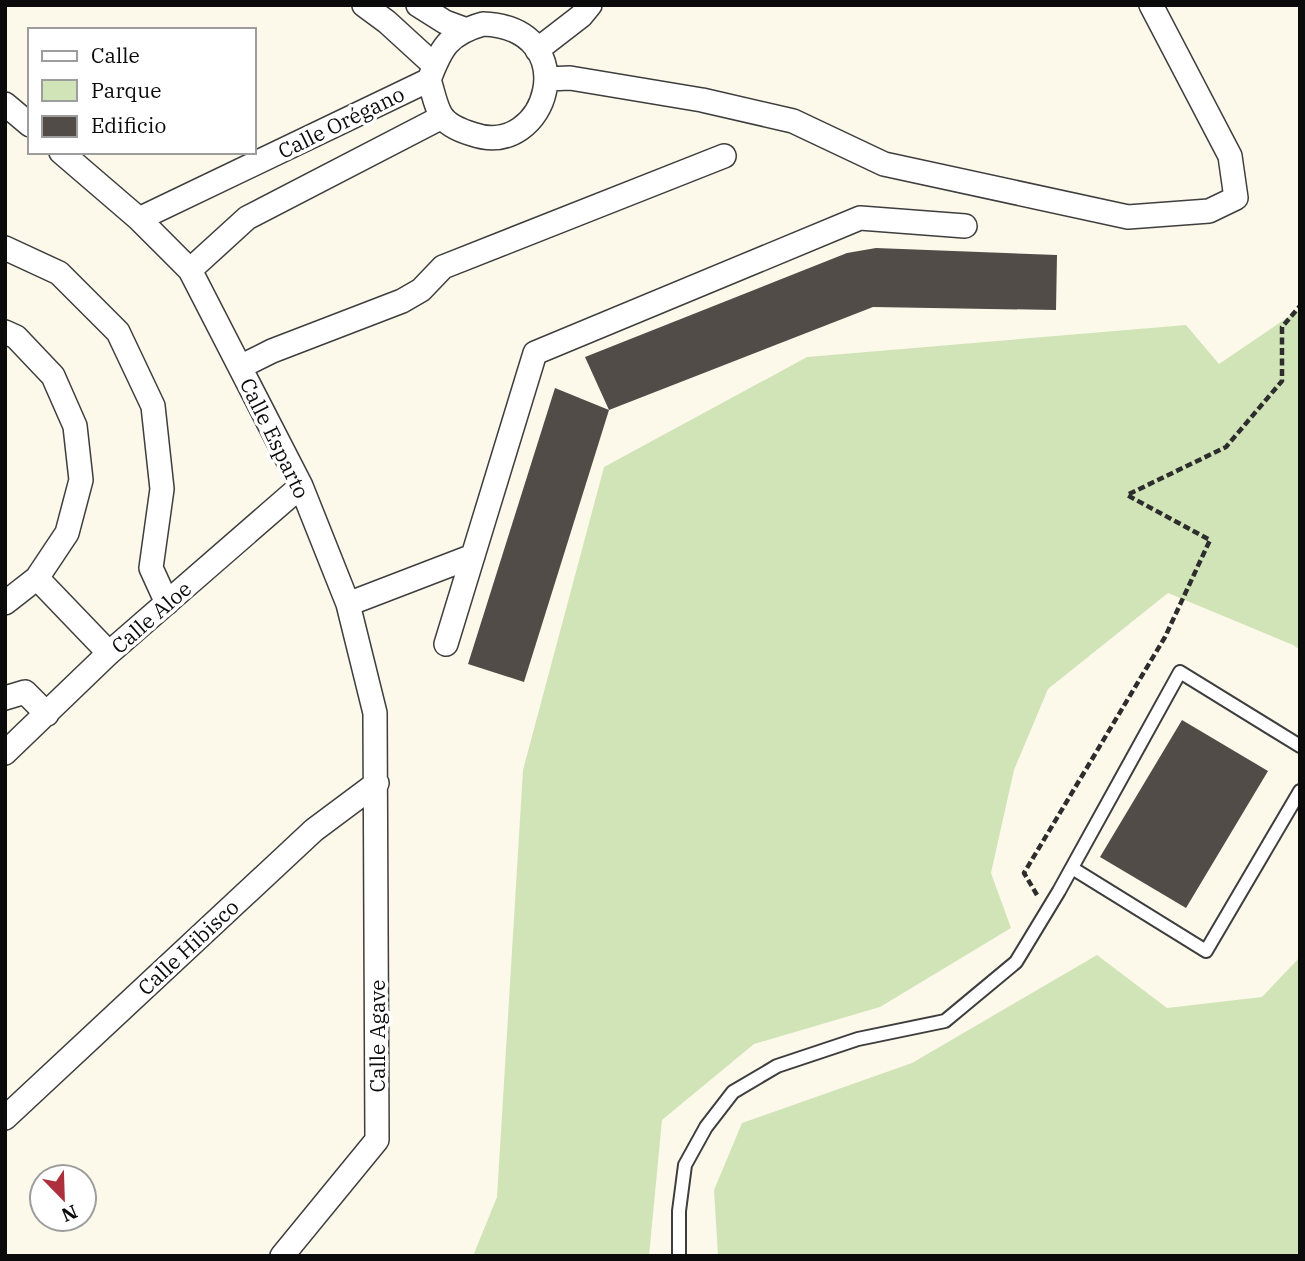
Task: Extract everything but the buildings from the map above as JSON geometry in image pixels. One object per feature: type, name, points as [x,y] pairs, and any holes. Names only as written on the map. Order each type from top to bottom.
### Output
[{"type":"street","points":[[364,5],[387,22],[431,72],[442,117],[460,130],[480,137],[500,137],[519,129],[535,115],[544,99],[547,79],[542,58],[531,41],[515,29],[502,24],[482,24],[464,29],[449,40],[431,72]]},
{"type":"street","points":[[418,5],[445,22],[464,29]]},
{"type":"street","points":[[537,50],[581,16],[590,5]]},
{"type":"street","points":[[547,79],[570,78],[676,96],[793,121],[884,164],[1128,217],[1209,211],[1236,198],[1230,156],[1151,5]]},
{"type":"street","name":"Calle Orégano","points":[[139,219],[431,72]]},
{"type":"street","points":[[5,104],[28,123]]},
{"type":"street","name":"Calle Orégano","points":[[190,270],[247,218],[442,117]]},
{"type":"street","name":"Calle Esparto","points":[[63,154],[139,219],[190,270],[301,486],[348,604],[375,713],[377,783]]},
{"type":"street","points":[[240,367],[272,351],[402,301],[421,290],[443,267],[724,156]]},
{"type":"street","points":[[446,644],[535,353],[860,218],[965,226]]},
{"type":"street","points":[[5,248],[59,273],[118,331],[153,407],[162,489],[151,568],[167,603]]},
{"type":"street","points":[[5,332],[16,337],[53,376],[75,426],[80,480],[67,533],[37,578],[5,603]]},
{"type":"street","name":"Calle Aloe","points":[[5,753],[109,653],[301,486]]},
{"type":"street","points":[[348,604],[473,556]]},
{"type":"street","points":[[37,578],[109,653]]},
{"type":"street","points":[[5,698],[25,692],[47,714]]},
{"type":"street","name":"Calle Hibisco","points":[[5,1118],[314,830],[377,783]]},
{"type":"street","name":"Calle Agave","points":[[282,1256],[377,1140],[377,783]]},
{"type":"lane","points":[[679,1256],[679,1211],[685,1165],[706,1127],[733,1092],[789,1062],[858,1039],[945,1021],[1016,962],[1072,868],[1180,672],[1300,746]]},
{"type":"lane","points":[[1072,868],[1206,951],[1300,791]]},
{"type":"path","points":[[1048,909],[1024,873],[1165,637],[1210,540],[1127,495],[1226,447],[1282,381],[1282,327],[1300,306]]},
{"type":"green space","points":[[1300,309],[1300,650],[1168,593],[1048,689],[1014,770],[991,873],[1011,928],[880,1007],[754,1044],[662,1120],[649,1256],[473,1256],[497,1197],[523,770],[604,467],[807,357],[1186,325],[1219,364]]},
{"type":"green space","points":[[1097,955],[1167,1008],[1262,997],[1300,957],[1300,1256],[718,1256],[714,1190],[742,1123],[912,1063]]}]
